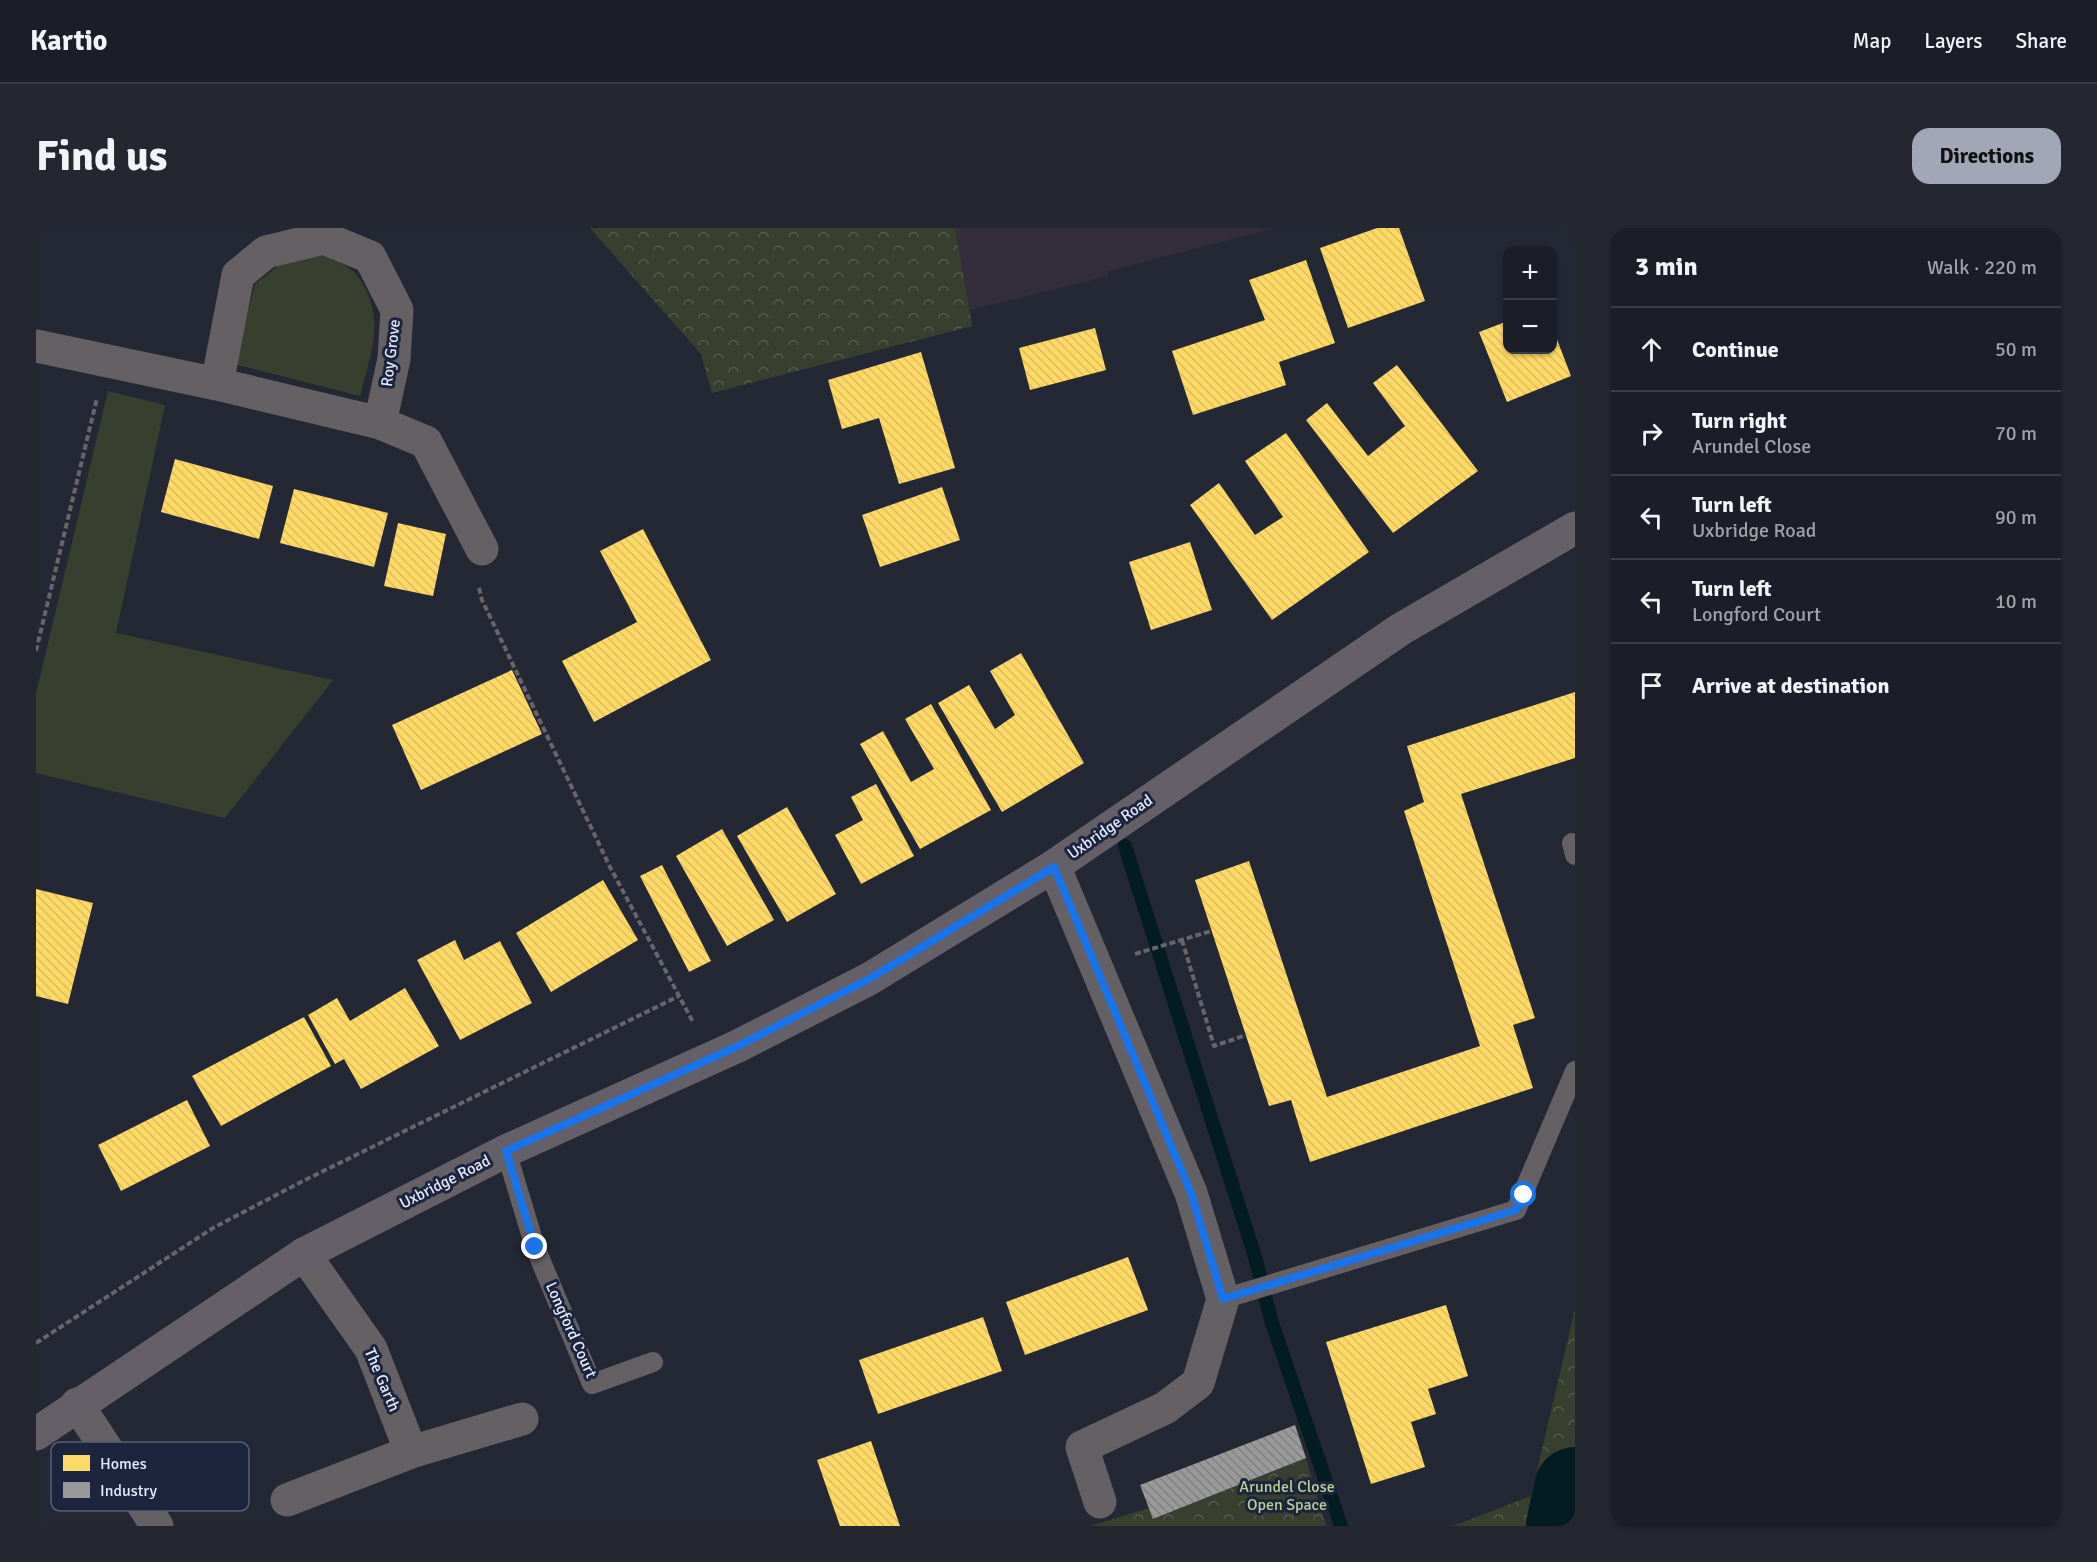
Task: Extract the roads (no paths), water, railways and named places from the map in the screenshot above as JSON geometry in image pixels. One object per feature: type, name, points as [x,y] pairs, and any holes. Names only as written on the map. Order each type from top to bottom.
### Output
[{"type":"main road","name":"Uxbridge Road","points":[[36,1434],[77,1404],[304,1254],[506,1151],[738,1046],[869,979],[1054,867],[1401,629],[1575,528]]},
{"type":"street","name":"Roy Grove","points":[[217,384],[238,275],[267,252],[324,238],[370,256],[396,310],[394,359],[380,423]]},
{"type":"street","points":[[36,346],[106,363],[217,384],[380,423],[426,442],[482,549]]},
{"type":"street","points":[[1054,867],[1235,1295],[1198,1383],[1165,1408],[1082,1447],[1100,1502]]},
{"type":"street","name":"The Garth","points":[[304,1254],[371,1349],[411,1452]]},
{"type":"street","points":[[77,1404],[102,1442]]},
{"type":"street","points":[[286,1500],[411,1452],[522,1419]]},
{"type":"street","points":[[147,1511],[157,1526]]},
{"type":"lane","points":[[1235,1295],[1516,1210],[1575,1071]]},
{"type":"lane","name":"Longford Court","points":[[506,1151],[535,1247],[592,1384],[653,1362]]},
{"type":"waterway","points":[[1125,846],[1255,1257],[1272,1323],[1341,1526]]},
{"type":"waterway","points":[[1567,1526],[1575,1488]]},
{"type":"park label","name":"Arundel Close Open Space","points":[[1287,1496]]}]
